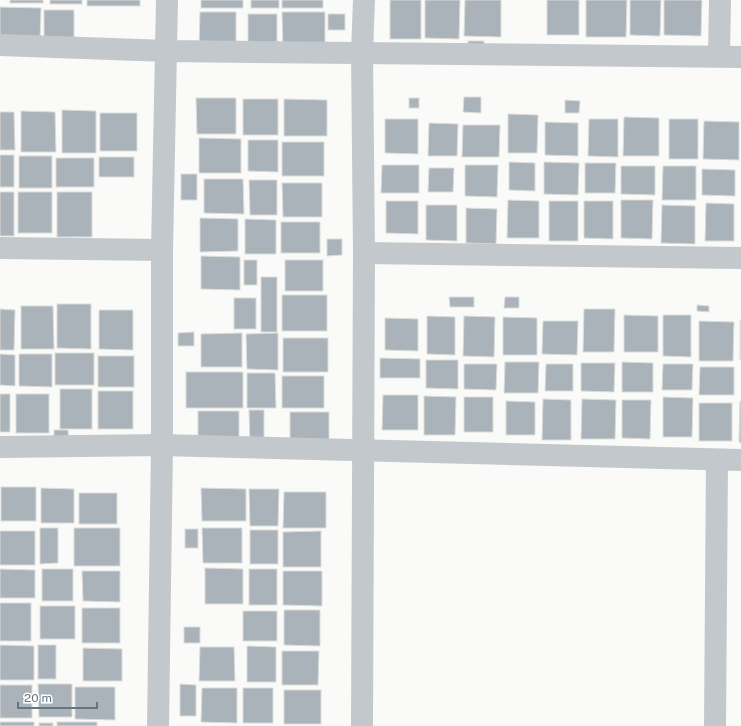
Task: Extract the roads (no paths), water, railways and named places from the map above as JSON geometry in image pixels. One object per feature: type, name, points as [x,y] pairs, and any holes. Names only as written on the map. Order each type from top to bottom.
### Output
[{"type":"street","points":[[158,726],[162,445],[162,250],[167,0]]},
{"type":"street","points":[[362,726],[364,253],[362,52],[364,0]]},
{"type":"street","points":[[719,56],[720,0]]},
{"type":"street","points":[[0,45],[167,51],[741,56]]},
{"type":"street","points":[[0,248],[162,250]]},
{"type":"street","points":[[364,253],[741,258]]},
{"type":"street","points":[[0,447],[162,445],[741,460]]},
{"type":"street","points":[[715,726],[717,460]]}]
